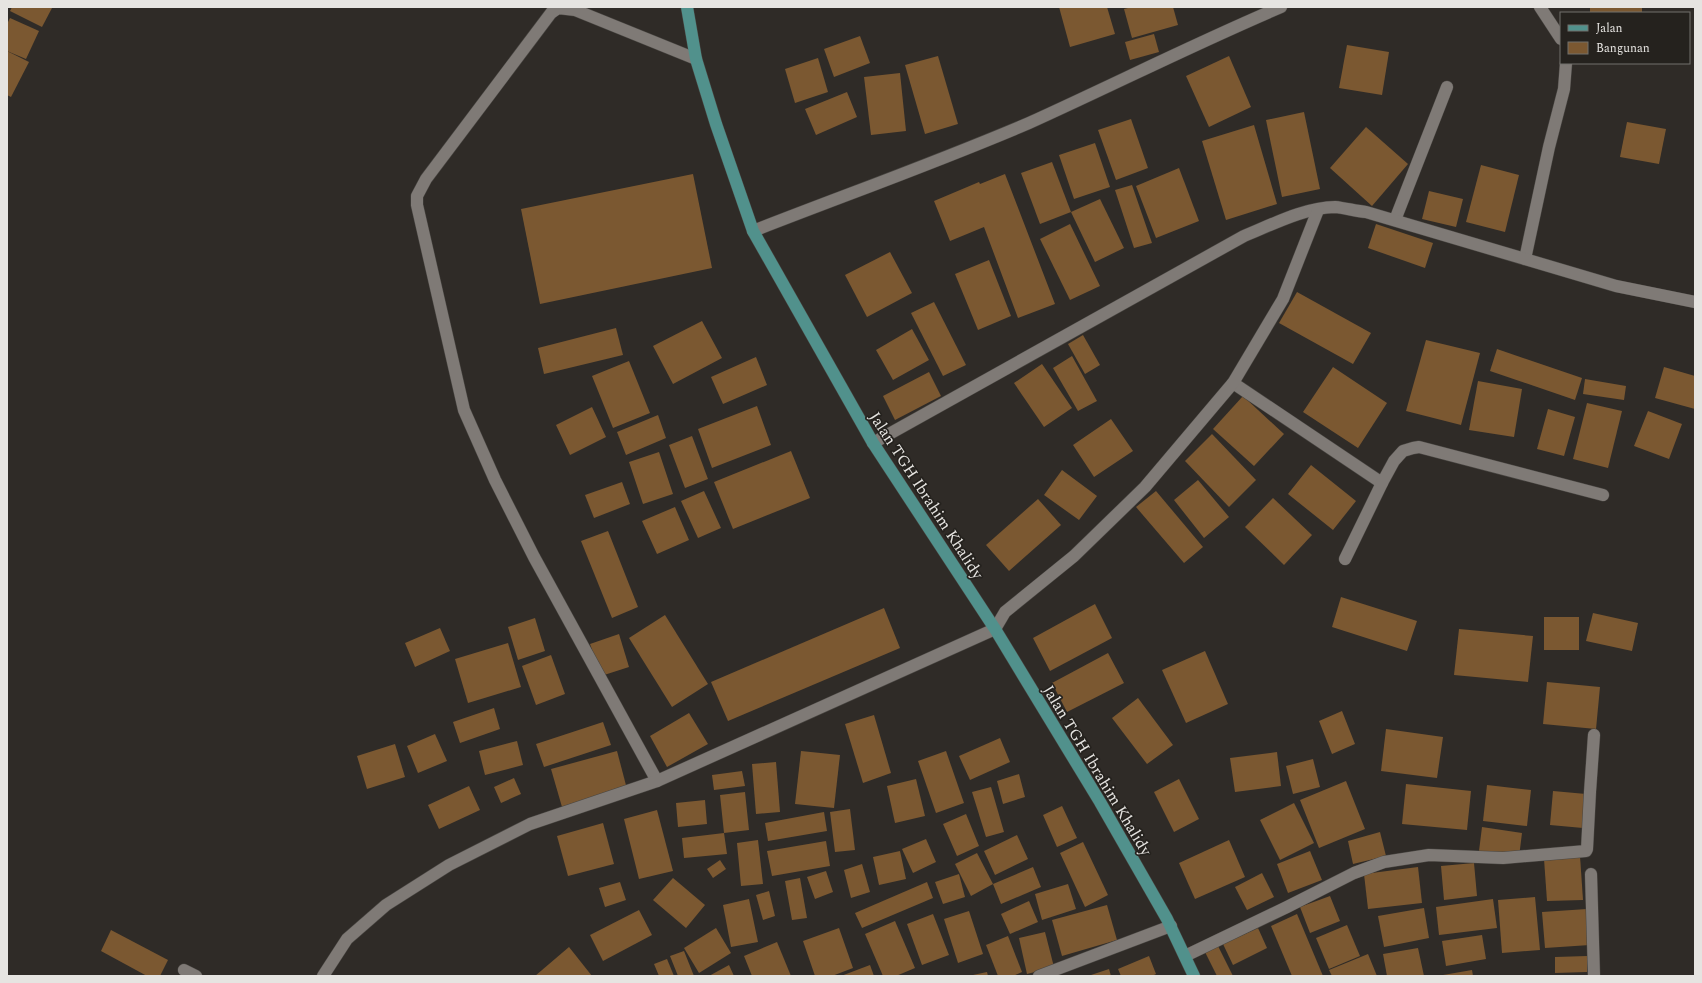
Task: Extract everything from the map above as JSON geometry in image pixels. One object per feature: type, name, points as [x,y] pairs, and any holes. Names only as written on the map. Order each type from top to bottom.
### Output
[{"type":"main road","name":"Jalan TGH Ibrahim Khalidy","points":[[687,7],[696,59],[716,124],[753,231],[873,443],[994,629],[1100,802],[1171,926],[1194,976]]},
{"type":"street","points":[[753,231],[1027,124],[1230,29],[1281,7]]},
{"type":"street","points":[[1540,7],[1560,37]]},
{"type":"street","points":[[657,781],[534,557],[495,480],[464,410],[423,233],[417,196],[430,173],[551,14],[558,8],[575,10],[696,59]]},
{"type":"street","points":[[1525,259],[1549,146],[1564,88],[1566,64]]},
{"type":"street","points":[[1395,220],[1446,87]]},
{"type":"street","points":[[873,443],[1244,236],[1302,213],[1335,207],[1366,212],[1395,220],[1616,286],[1695,302]]},
{"type":"street","points":[[323,976],[347,939],[386,905],[449,865],[530,824],[657,781],[994,629],[1005,612],[1074,556],[1145,487],[1233,383],[1283,299],[1318,210]]},
{"type":"street","points":[[1233,383],[1382,483]]},
{"type":"street","points":[[1345,559],[1382,483],[1398,456],[1408,449],[1419,447],[1603,495]]},
{"type":"street","points":[[1185,956],[1354,873],[1384,862],[1429,855],[1503,858],[1586,851],[1588,849],[1594,735]]},
{"type":"street","points":[[1591,874],[1594,976]]},
{"type":"street","points":[[1039,976],[1171,926]]},
{"type":"street","points":[[184,970],[196,976]]},
{"type":"building","points":[[12,7],[52,8],[42,27],[10,11]]},
{"type":"building","points":[[1059,7],[1107,7],[1115,34],[1070,47]]},
{"type":"building","points":[[1132,7],[1173,7],[1178,25],[1132,38],[1124,9]]},
{"type":"building","points":[[1590,7],[1642,7],[1642,12],[1590,12]]},
{"type":"building","points":[[10,18],[39,31],[26,59],[7,51],[7,24]]},
{"type":"building","points":[[1154,34],[1159,52],[1130,60],[1125,42]]},
{"type":"building","points":[[860,36],[870,63],[834,77],[824,49]]},
{"type":"building","points":[[1347,45],[1389,52],[1382,95],[1339,88]]},
{"type":"building","points":[[7,51],[29,62],[11,97],[7,95]]},
{"type":"building","points":[[938,56],[958,124],[925,134],[905,65]]},
{"type":"building","points":[[1229,56],[1251,107],[1209,127],[1186,76]]},
{"type":"building","points":[[818,58],[828,92],[795,103],[785,69]]},
{"type":"building","points":[[900,73],[906,131],[871,135],[864,77]]},
{"type":"building","points":[[847,92],[857,117],[816,135],[805,109]]},
{"type":"building","points":[[1304,112],[1320,189],[1282,197],[1266,120]]},
{"type":"building","points":[[1131,119],[1148,168],[1116,180],[1098,130]]},
{"type":"building","points":[[1627,122],[1666,129],[1659,164],[1620,157]]},
{"type":"building","points":[[1254,125],[1277,204],[1226,220],[1202,141]]},
{"type":"building","points":[[1366,127],[1408,164],[1372,206],[1330,168]]},
{"type":"building","points":[[1095,143],[1110,187],[1074,199],[1059,155]]},
{"type":"building","points":[[1052,162],[1071,212],[1040,224],[1021,173]]},
{"type":"building","points":[[1481,165],[1519,175],[1505,232],[1466,222]]},
{"type":"building","points":[[1179,168],[1199,221],[1156,238],[1136,186]]},
{"type":"building","points":[[693,174],[712,268],[540,304],[521,209]]},
{"type":"building","points":[[1005,174],[1055,304],[1018,318],[984,227],[950,241],[934,201],[979,182],[980,184]]},
{"type":"building","points":[[1132,185],[1152,243],[1134,248],[1115,190]]},
{"type":"building","points":[[1429,191],[1463,199],[1456,227],[1422,219]]},
{"type":"building","points":[[1100,199],[1124,248],[1095,262],[1071,212]]},
{"type":"building","points":[[1070,224],[1100,286],[1070,300],[1040,239]]},
{"type":"building","points":[[1376,224],[1433,243],[1425,268],[1368,248]]},
{"type":"building","points":[[890,252],[912,293],[867,317],[845,275]]},
{"type":"building","points":[[989,260],[1011,316],[978,330],[955,274]]},
{"type":"building","points":[[1297,292],[1371,333],[1353,364],[1279,323]]},
{"type":"building","points":[[934,302],[966,365],[943,376],[911,313]]},
{"type":"building","points":[[702,321],[722,358],[673,384],[653,346]]},
{"type":"building","points":[[616,328],[623,355],[544,374],[538,348]]},
{"type":"building","points":[[912,329],[929,360],[893,380],[876,350]]},
{"type":"building","points":[[1083,335],[1100,365],[1085,374],[1068,344]]},
{"type":"building","points":[[1426,340],[1480,353],[1461,425],[1406,411]]},
{"type":"building","points":[[1497,349],[1582,378],[1575,400],[1490,371]]},
{"type":"building","points":[[1072,356],[1097,401],[1078,411],[1053,368]]},
{"type":"building","points":[[756,357],[767,385],[723,404],[711,377]]},
{"type":"building","points":[[629,361],[650,413],[613,428],[592,376]]},
{"type":"building","points":[[1042,364],[1072,408],[1044,427],[1014,383]]},
{"type":"building","points":[[1333,367],[1387,403],[1358,448],[1303,412]]},
{"type":"building","points":[[1664,367],[1695,376],[1695,409],[1655,398]]},
{"type":"building","points":[[929,372],[941,396],[895,420],[883,396]]},
{"type":"building","points":[[1585,379],[1626,386],[1624,400],[1583,394]]},
{"type":"building","points":[[1478,381],[1522,389],[1514,437],[1469,430]]},
{"type":"building","points":[[1243,396],[1284,434],[1254,466],[1213,429]]},
{"type":"building","points":[[1587,403],[1622,411],[1608,468],[1573,459]]},
{"type":"building","points":[[757,406],[771,445],[712,468],[698,429]]},
{"type":"building","points":[[592,407],[606,437],[570,455],[556,425]]},
{"type":"building","points":[[1548,409],[1575,417],[1564,456],[1537,449]]},
{"type":"building","points":[[1648,411],[1682,424],[1669,459],[1634,446]]},
{"type":"building","points":[[658,415],[666,438],[626,455],[617,432]]},
{"type":"building","points":[[1111,419],[1133,451],[1094,477],[1073,445]]},
{"type":"building","points":[[1212,434],[1256,480],[1229,507],[1185,461]]},
{"type":"building","points":[[692,436],[708,479],[685,488],[669,445]]},
{"type":"building","points":[[791,451],[810,498],[733,529],[714,482]]},
{"type":"building","points":[[659,452],[673,494],[643,504],[629,462]]},
{"type":"building","points":[[1311,465],[1356,501],[1333,530],[1288,494]]},
{"type":"building","points":[[1062,470],[1097,496],[1079,520],[1044,495]]},
{"type":"building","points":[[1198,480],[1229,517],[1204,538],[1174,500]]},
{"type":"building","points":[[622,482],[630,504],[594,518],[585,495]]},
{"type":"building","points":[[704,491],[721,528],[698,538],[681,501]]},
{"type":"building","points":[[1156,491],[1203,547],[1184,563],[1136,507]]},
{"type":"building","points":[[1273,498],[1312,535],[1284,565],[1245,527]]},
{"type":"building","points":[[1038,499],[1061,525],[1009,571],[986,545]]},
{"type":"building","points":[[675,507],[689,540],[657,554],[642,521]]},
{"type":"building","points":[[608,531],[638,607],[612,618],[581,541]]},
{"type":"building","points":[[1341,597],[1417,621],[1407,651],[1332,627]]},
{"type":"building","points":[[1095,604],[1112,638],[1050,671],[1033,638]]},
{"type":"building","points":[[884,608],[900,648],[728,721],[711,682]]},
{"type":"building","points":[[1593,613],[1638,623],[1632,651],[1586,641]]},
{"type":"building","points":[[665,615],[708,684],[672,707],[629,638]]},
{"type":"building","points":[[1544,617],[1579,617],[1579,650],[1544,650]]},
{"type":"building","points":[[535,618],[545,651],[518,660],[508,627]]},
{"type":"building","points":[[440,628],[450,651],[415,667],[405,643]]},
{"type":"building","points":[[1459,629],[1533,636],[1528,682],[1454,675]]},
{"type":"building","points":[[619,634],[629,667],[601,676],[590,644]]},
{"type":"building","points":[[508,643],[521,687],[468,703],[455,659]]},
{"type":"building","points":[[1205,651],[1228,704],[1186,723],[1162,670]]},
{"type":"building","points":[[1108,653],[1124,683],[1067,712],[1052,683]]},
{"type":"building","points":[[551,655],[565,694],[536,705],[522,666]]},
{"type":"building","points":[[1547,682],[1600,687],[1596,729],[1543,724]]},
{"type":"building","points":[[1138,698],[1173,745],[1147,764],[1112,718]]},
{"type":"building","points":[[494,708],[500,729],[460,743],[453,722]]},
{"type":"building","points":[[1342,711],[1355,744],[1332,754],[1319,721]]},
{"type":"building","points":[[689,713],[708,744],[667,767],[650,736]]},
{"type":"building","points":[[874,715],[891,773],[863,783],[845,724]]},
{"type":"building","points":[[603,722],[611,745],[544,767],[536,744]]},
{"type":"building","points":[[1386,729],[1443,737],[1437,778],[1381,771]]},
{"type":"building","points":[[435,734],[447,761],[418,773],[407,746]]},
{"type":"building","points":[[1000,738],[1010,762],[970,780],[959,756]]},
{"type":"building","points":[[517,741],[523,765],[485,775],[479,751]]},
{"type":"building","points":[[395,744],[405,777],[367,789],[357,756]]},
{"type":"building","points":[[617,751],[627,789],[562,807],[551,769]]},
{"type":"building","points":[[801,751],[840,755],[834,808],[795,804]]},
{"type":"building","points":[[946,751],[964,803],[936,813],[918,761]]},
{"type":"building","points":[[1277,752],[1281,786],[1235,792],[1230,758]]},
{"type":"building","points":[[1313,759],[1320,787],[1293,794],[1286,766]]},
{"type":"building","points":[[776,762],[780,812],[756,814],[752,764]]},
{"type":"building","points":[[742,771],[745,786],[714,790],[712,775]]},
{"type":"building","points":[[1019,774],[1025,797],[1003,804],[997,781]]},
{"type":"building","points":[[514,778],[521,794],[501,803],[494,787]]},
{"type":"building","points":[[916,779],[925,816],[895,823],[887,786]]},
{"type":"building","points":[[1179,779],[1199,819],[1174,832],[1154,792]]},
{"type":"building","points":[[1346,781],[1365,829],[1319,848],[1300,800]]},
{"type":"building","points":[[1406,784],[1471,791],[1467,830],[1402,824]]},
{"type":"building","points":[[1487,785],[1531,790],[1527,826],[1483,821]]},
{"type":"building","points":[[469,786],[480,810],[439,829],[428,805]]},
{"type":"building","points":[[991,787],[1004,832],[986,837],[972,792]]},
{"type":"building","points":[[1553,791],[1586,794],[1583,828],[1550,825]]},
{"type":"building","points":[[745,792],[749,830],[724,833],[720,795]]},
{"type":"building","points":[[705,800],[707,824],[678,827],[676,803]]},
{"type":"building","points":[[1294,803],[1314,843],[1280,860],[1260,820]]},
{"type":"building","points":[[1062,806],[1077,838],[1057,847],[1043,815]]},
{"type":"building","points":[[850,809],[855,850],[835,852],[830,812]]},
{"type":"building","points":[[657,810],[673,871],[639,879],[624,819]]},
{"type":"building","points":[[824,812],[827,831],[768,841],[765,823]]},
{"type":"building","points":[[966,814],[979,846],[957,856],[943,824]]},
{"type":"building","points":[[603,823],[614,864],[568,876],[557,836]]},
{"type":"building","points":[[1482,827],[1522,833],[1519,857],[1479,851]]},
{"type":"building","points":[[1380,832],[1386,856],[1353,864],[1348,841]]},
{"type":"building","points":[[724,833],[727,854],[684,858],[682,838]]},
{"type":"building","points":[[1017,835],[1028,859],[995,875],[984,851]]},
{"type":"building","points":[[926,839],[936,862],[913,873],[902,849]]},
{"type":"building","points":[[758,840],[763,884],[741,886],[737,843]]},
{"type":"building","points":[[1229,840],[1245,877],[1195,899],[1179,863]]},
{"type":"building","points":[[826,841],[830,866],[772,876],[767,851]]},
{"type":"building","points":[[1083,842],[1108,895],[1085,907],[1060,853]]},
{"type":"building","points":[[900,851],[906,879],[879,885],[873,857]]},
{"type":"building","points":[[1310,851],[1322,880],[1288,893],[1277,864]]},
{"type":"building","points":[[977,853],[993,884],[971,896],[955,864]]},
{"type":"building","points":[[1580,856],[1583,900],[1547,901],[1544,859]]},
{"type":"building","points":[[720,860],[726,869],[713,878],[707,869]]},
{"type":"building","points":[[1474,863],[1477,896],[1444,900],[1441,866]]},
{"type":"building","points":[[862,864],[870,892],[851,898],[844,870]]},
{"type":"building","points":[[1033,867],[1041,887],[1001,904],[993,884]]},
{"type":"building","points":[[1418,867],[1422,903],[1368,909],[1364,874]]},
{"type":"building","points":[[826,871],[833,892],[815,899],[807,877]]},
{"type":"building","points":[[1262,873],[1274,897],[1247,910],[1235,887]]},
{"type":"building","points":[[959,874],[965,897],[943,904],[935,882]]},
{"type":"building","points":[[673,878],[705,905],[686,928],[653,900]]},
{"type":"building","points":[[800,878],[807,918],[792,920],[785,881]]},
{"type":"building","points":[[620,882],[626,900],[605,907],[599,888]]},
{"type":"building","points":[[927,882],[933,898],[862,928],[855,913]]},
{"type":"building","points":[[1068,884],[1076,909],[1042,920],[1035,894]]},
{"type":"building","points":[[769,891],[775,916],[763,920],[756,895]]},
{"type":"building","points":[[1330,896],[1340,921],[1310,933],[1300,907]]},
{"type":"building","points":[[1535,897],[1540,950],[1502,953],[1498,900]]},
{"type":"building","points":[[749,899],[758,942],[731,947],[723,905]]},
{"type":"building","points":[[1493,899],[1497,928],[1439,935],[1436,907]]},
{"type":"building","points":[[1029,901],[1038,922],[1010,934],[1001,914]]},
{"type":"building","points":[[1107,905],[1117,940],[1062,956],[1052,920]]},
{"type":"building","points":[[1424,908],[1429,938],[1384,947],[1378,916]]},
{"type":"building","points":[[1587,909],[1590,945],[1545,948],[1542,912]]},
{"type":"building","points":[[639,910],[652,935],[603,961],[590,935]]},
{"type":"building","points":[[969,911],[983,954],[958,963],[944,919]]},
{"type":"building","points":[[933,914],[949,955],[922,965],[907,924]]},
{"type":"building","points":[[1297,914],[1323,976],[1292,976],[1271,926]]},
{"type":"building","points":[[895,921],[915,968],[896,976],[883,976],[865,934]]},
{"type":"building","points":[[1347,925],[1360,956],[1329,969],[1316,938]]},
{"type":"building","points":[[716,928],[731,953],[699,973],[684,948]]},
{"type":"building","points":[[839,928],[853,968],[832,976],[815,976],[803,941]]},
{"type":"building","points":[[1258,928],[1267,948],[1233,965],[1223,944]]},
{"type":"building","points":[[111,930],[168,960],[160,976],[147,976],[101,951]]},
{"type":"building","points":[[1045,932],[1054,967],[1027,974],[1019,938]]},
{"type":"building","points":[[1482,935],[1486,959],[1446,966],[1442,941]]},
{"type":"building","points":[[1008,936],[1022,972],[1013,976],[998,976],[986,945]]},
{"type":"building","points":[[777,942],[791,976],[752,976],[744,956]]},
{"type":"building","points":[[1217,944],[1233,976],[1217,976],[1204,950]]},
{"type":"building","points":[[569,947],[592,976],[535,976]]},
{"type":"building","points":[[1418,948],[1424,976],[1387,976],[1383,954]]},
{"type":"building","points":[[684,951],[694,976],[678,976],[670,956]]},
{"type":"building","points":[[1368,954],[1377,976],[1332,976],[1329,970]]},
{"type":"building","points":[[1149,956],[1156,974],[1152,976],[1121,976],[1118,969]]},
{"type":"building","points":[[1587,956],[1587,972],[1555,973],[1555,957]]},
{"type":"building","points":[[667,959],[674,976],[659,976],[654,964]]},
{"type":"building","points":[[729,965],[734,976],[709,976]]},
{"type":"building","points":[[870,965],[874,976],[841,976]]},
{"type":"building","points":[[1109,969],[1111,976],[1088,976]]},
{"type":"building","points":[[1472,970],[1473,976],[1443,975]]},
{"type":"building","points":[[987,972],[988,976],[973,976],[973,975]]}]
